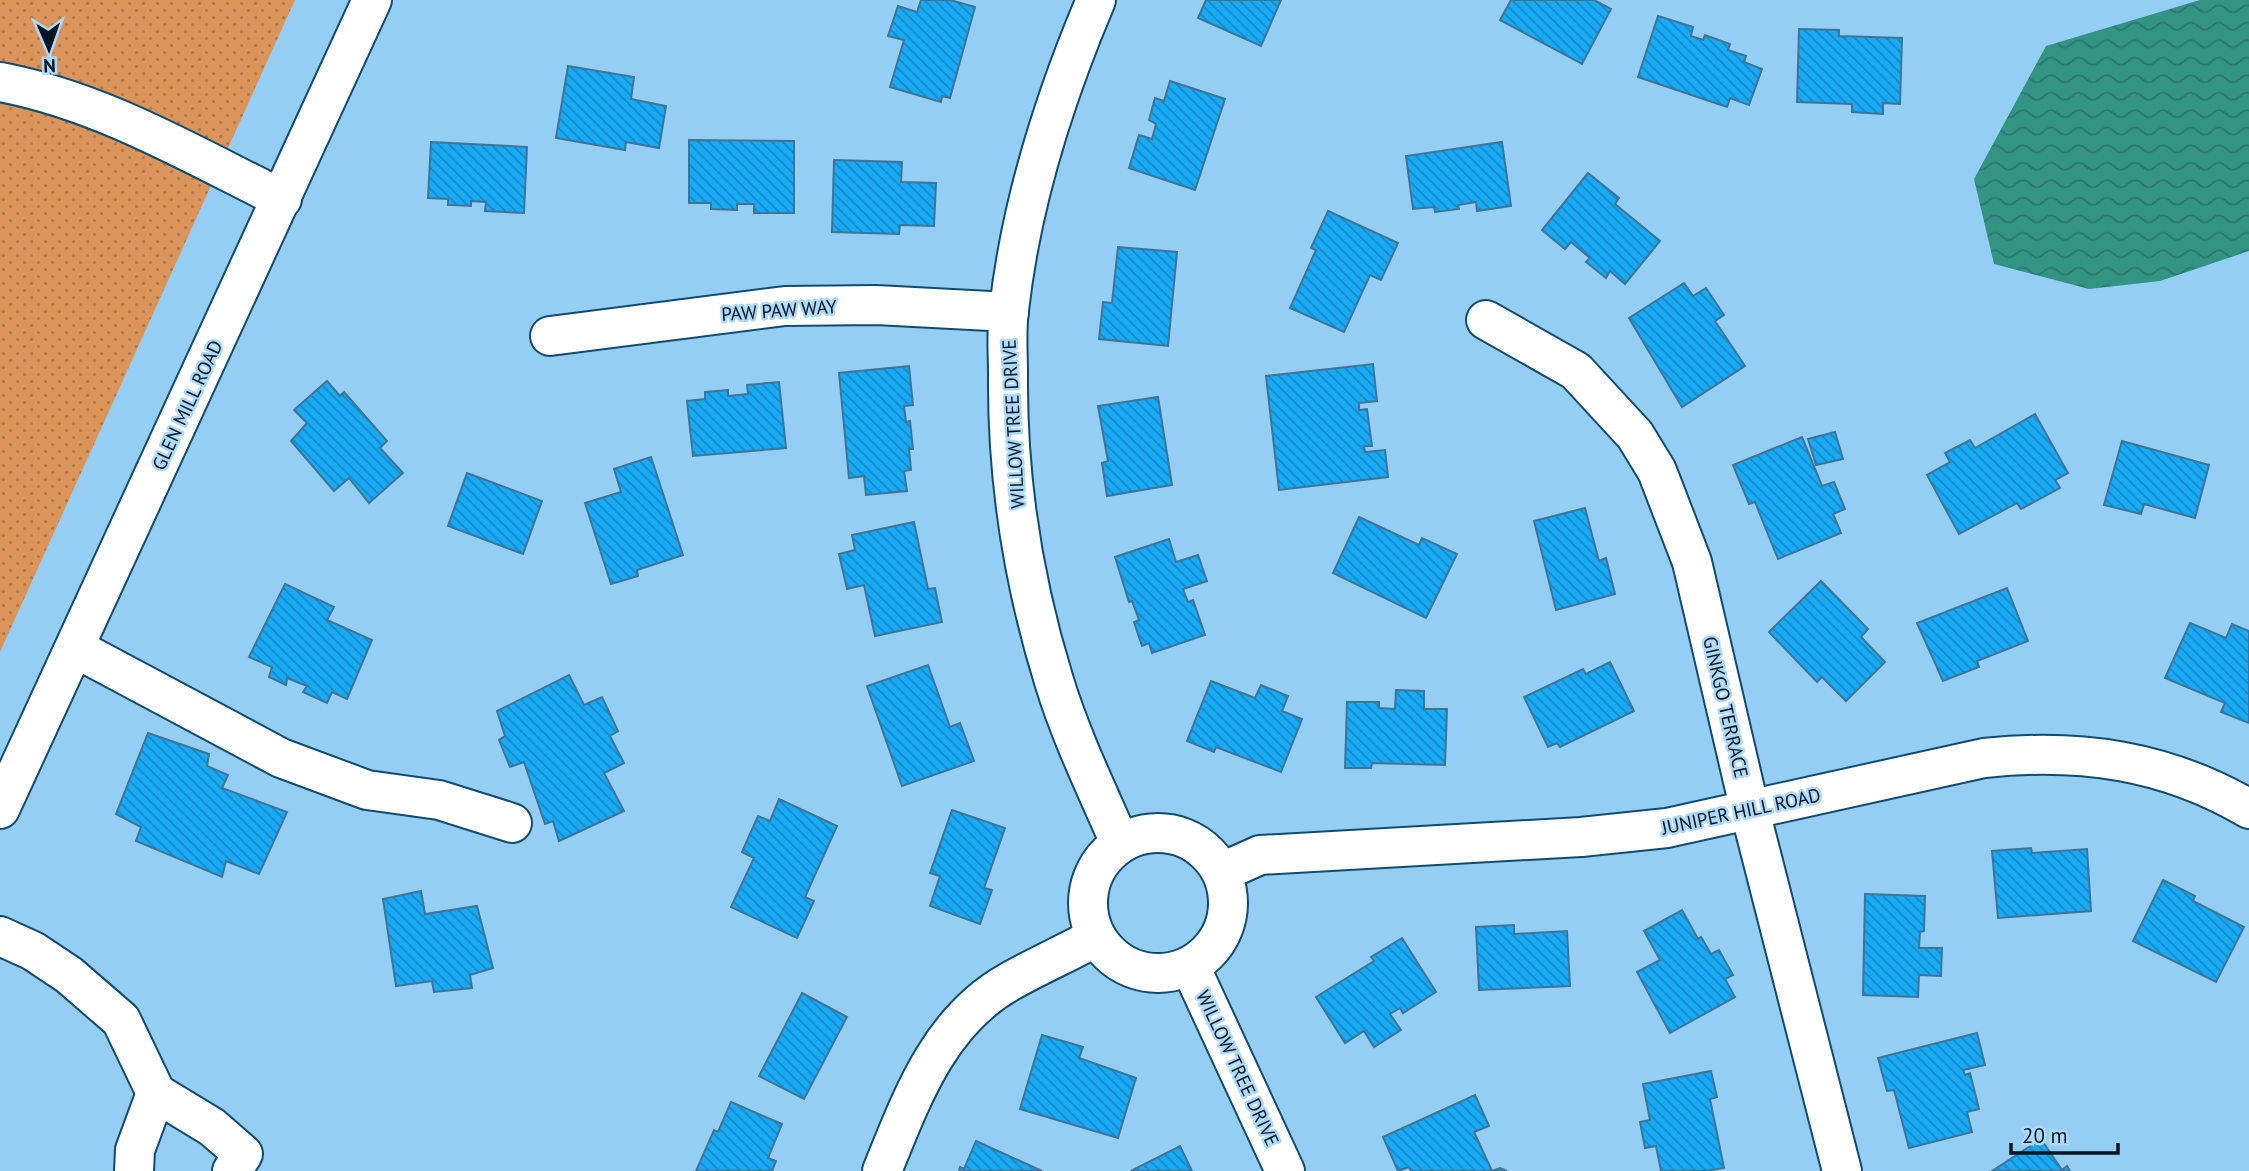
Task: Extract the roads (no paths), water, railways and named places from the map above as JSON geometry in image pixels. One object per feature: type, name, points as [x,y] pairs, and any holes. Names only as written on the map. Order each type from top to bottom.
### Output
[{"type":"street","name":"GLEN MILL ROAD","points":[[0,809],[372,0]]},
{"type":"street","name":"WILLOW TREE DRIVE","points":[[1096,0],[1050,119],[1026,214],[1009,312],[1011,471],[1023,557],[1055,684],[1120,843]]},
{"type":"street","points":[[0,82],[28,87],[102,111],[282,199]]},
{"type":"street","name":"PAW PAW WAY","points":[[550,336],[785,306],[876,305],[1009,312]]},
{"type":"street","name":"GINKGO TERRACE","points":[[1486,320],[1576,371],[1635,435],[1657,471],[1692,562],[1750,811],[1842,1171]]},
{"type":"street","points":[[75,648],[281,758],[366,790],[439,800],[512,823]]},
{"type":"street","name":"JUNIPER HILL ROAD","points":[[1222,872],[1260,855],[1581,837],[1667,828],[1984,758],[2029,753],[2127,760],[2191,778],[2249,809]]},
{"type":"street","points":[[1165,832],[1188,838],[1208,852],[1222,872],[1228,892],[1228,914],[1221,935],[1208,953],[1190,966],[1170,973],[1148,973],[1127,966],[1109,954],[1096,937],[1088,906],[1093,876],[1104,857],[1120,843],[1142,834],[1165,832]]},
{"type":"street","points":[[0,936],[33,951],[69,975],[121,1020],[156,1093],[212,1126],[243,1154],[232,1171]]},
{"type":"street","points":[[882,1171],[923,1072],[968,1013],[1007,982],[1096,937]]},
{"type":"street","name":"WILLOW TREE DRIVE","points":[[1190,966],[1285,1171]]},
{"type":"street","points":[[134,1171],[135,1150],[156,1093]]},
{"type":"water","points":[[2200,0],[2249,0],[2249,251],[2160,281],[2089,289],[1994,264],[1974,179],[2046,46]]}]
